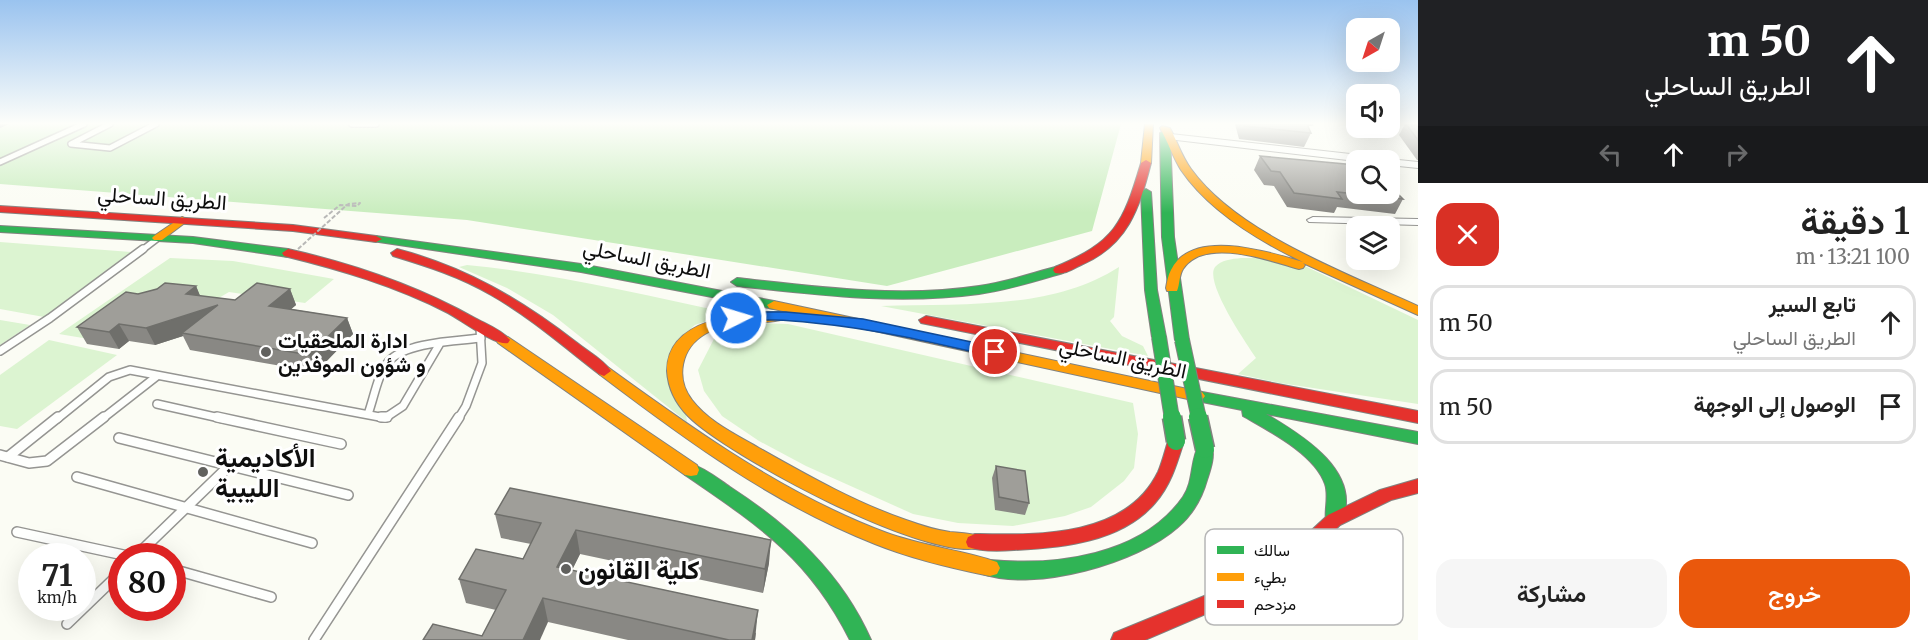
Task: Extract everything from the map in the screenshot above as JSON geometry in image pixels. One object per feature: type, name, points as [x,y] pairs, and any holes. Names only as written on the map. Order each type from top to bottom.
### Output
[{"type":"main road","points":[[863,324],[786,316],[751,316],[722,321],[697,333],[682,345],[674,363],[675,383],[686,403],[711,426],[777,468],[848,504],[930,535],[991,543],[1063,539],[1104,529],[1146,506],[1163,484],[1175,458],[1176,441],[1151,290],[1147,241],[1147,154]]},
{"type":"main road","points":[[293,228],[388,250],[438,266],[494,291],[544,323],[695,438],[765,484],[851,528],[931,556],[999,569],[1066,566],[1125,553],[1172,525],[1192,498],[1203,470],[1205,449],[1172,288],[1165,210],[1166,154]]},
{"type":"main road","points":[[1178,154],[1190,176],[1231,213],[1311,259],[1418,310]]},
{"type":"main road","name":"الطريق الساحلي","points":[[866,308],[731,281],[875,296],[944,295],[1010,287],[1055,273],[1092,256],[1119,236],[1131,218],[1146,163]]},
{"type":"main road","name":"الطريق الساحلي","points":[[0,195],[102,201]]},
{"type":"main road","name":"الطريق الساحلي","points":[[0,210],[293,228],[581,268],[863,324],[1218,400],[1418,438]]},
{"type":"main road","name":"الطريق الساحلي","points":[[226,210],[356,222]]},
{"type":"main road","points":[[158,238],[182,220]]},
{"type":"main road","points":[[0,229],[158,238],[253,249],[349,268],[410,289],[536,362],[783,535],[818,569],[848,612],[861,640]]},
{"type":"main road","points":[[1172,288],[1179,265],[1188,256],[1225,249],[1252,252],[1307,267],[1418,320]]},
{"type":"main road","name":"الطريق الساحلي","points":[[572,252],[594,256]]},
{"type":"main road","name":"الطريق الساحلي","points":[[912,317],[1418,417]]},
{"type":"main road","points":[[1218,400],[1249,412],[1291,436],[1315,456],[1332,479],[1339,501],[1334,520]]},
{"type":"main road","points":[[1381,410],[1418,411]]},
{"type":"main road","points":[[1325,529],[1334,520],[1386,495],[1418,486]]},
{"type":"main road","points":[[1121,640],[1205,605]]},
{"type":"street","points":[[1400,163],[1418,165]]},
{"type":"street","points":[[1313,220],[1418,222]]},
{"type":"lane","points":[[0,162],[18,154]]},
{"type":"lane","points":[[0,351],[50,318],[158,238]]},
{"type":"lane","points":[[314,640],[456,425],[474,387],[482,363],[481,332],[439,345],[402,351],[390,359],[384,367],[368,414]]},
{"type":"lane","points":[[4,456],[109,378],[119,372],[130,370],[386,418],[396,415],[405,404],[430,354],[439,345]]},
{"type":"lane","points":[[4,456],[38,465],[47,461],[156,376]]},
{"type":"lane","points":[[157,404],[341,444]]},
{"type":"lane","points":[[119,438],[348,495]]},
{"type":"lane","points":[[150,543],[230,465]]},
{"type":"lane","points":[[77,477],[312,543]]},
{"type":"lane","points":[[17,532],[108,552]]},
{"type":"lane","points":[[186,573],[271,597]]},
{"type":"lane","points":[[67,624],[108,584]]},
{"type":"path","points":[[298,249],[348,204],[360,203],[357,206],[340,205],[324,218]]},
{"type":"green space","points":[[0,154],[1113,154],[1092,231],[887,286],[467,220],[0,184]]},
{"type":"green space","points":[[0,242],[131,252],[44,317],[0,309]]},
{"type":"green space","points":[[170,258],[233,261],[334,279],[305,303],[229,292],[217,299],[95,340],[59,334]]},
{"type":"green space","points":[[1241,258],[1280,258],[1307,267],[1418,320],[1418,404],[1280,383],[1238,374],[1256,358],[1228,312],[1215,285],[1213,275],[1215,267],[1220,263]]},
{"type":"green space","points":[[467,265],[566,279],[730,313],[695,325],[677,340],[687,422],[553,315],[507,288],[459,267]]},
{"type":"green space","points":[[1119,267],[1114,317],[1110,321],[1122,336],[1143,346],[1148,356],[881,306],[973,304],[1034,298],[1092,281]]},
{"type":"green space","points":[[0,320],[30,325],[0,345]]},
{"type":"green space","points":[[758,323],[788,324],[1133,403],[1138,434],[1134,468],[1124,481],[1091,507],[1065,516],[1013,526],[958,523],[913,514],[806,466],[759,441],[722,416],[704,391],[698,370],[716,335],[731,328]]},
{"type":"green space","points":[[49,340],[117,355],[17,429],[0,426],[0,375]]},
{"type":"building","points":[[1260,156],[1346,164],[1346,193],[1337,192],[1342,199],[1294,193],[1280,172],[1271,171]]},
{"type":"building","points":[[165,283],[196,286],[186,294],[235,300],[257,283],[290,289],[269,306],[347,318],[309,355],[182,333],[218,305],[146,328],[119,324],[109,332],[77,327],[126,292],[138,294],[157,289]]},
{"type":"building","points":[[996,466],[1025,471],[1029,503],[999,497]]},
{"type":"building","points":[[510,488],[771,540],[765,569],[576,530],[557,567],[758,610],[752,640],[729,640],[543,598],[523,640],[423,640],[433,624],[482,636],[506,590],[459,579],[476,549],[523,559],[541,523],[495,514]]},
{"type":"traffic: fast","points":[[1166,154],[1168,237],[1182,340]]},
{"type":"traffic: fast","points":[[1146,192],[1151,290],[1159,337]]},
{"type":"traffic: fast","points":[[0,229],[193,240],[288,253]]},
{"type":"traffic: fast","points":[[376,239],[581,268],[774,305]]},
{"type":"traffic: fast","points":[[737,282],[859,294],[939,294],[980,290],[1019,282],[1059,270]]},
{"type":"traffic: fast","points":[[1159,337],[1176,441]]},
{"type":"traffic: fast","points":[[1182,340],[1205,449]]},
{"type":"traffic: fast","points":[[1197,396],[1418,438]]},
{"type":"traffic: fast","points":[[1249,412],[1298,442],[1325,468],[1334,484],[1337,501],[1334,520]]},
{"type":"traffic: fast","points":[[990,568],[1042,570],[1071,566],[1127,550],[1152,537],[1173,521],[1189,502],[1198,483],[1205,449]]},
{"type":"traffic: fast","points":[[691,470],[763,519],[785,537],[818,572],[837,598],[861,640]]},
{"type":"traffic: slow","points":[[1146,163],[1147,154]]},
{"type":"traffic: slow","points":[[1178,154],[1191,176],[1214,200],[1240,220],[1297,255],[1418,311]]},
{"type":"traffic: slow","points":[[158,238],[182,220]]},
{"type":"traffic: slow","points":[[1172,288],[1179,266],[1189,256],[1203,251],[1236,250],[1299,265]]},
{"type":"traffic: slow","points":[[774,305],[1197,396]]},
{"type":"traffic: slow","points":[[780,316],[725,321],[699,331],[689,339],[680,349],[675,362],[677,385],[687,405],[718,432],[836,498],[880,518],[925,534],[950,540],[975,542]]},
{"type":"traffic: slow","points":[[503,340],[691,470]]},
{"type":"traffic: slow","points":[[604,371],[694,436],[785,494],[883,539],[935,556],[990,568]]},
{"type":"traffic: jam","points":[[1059,270],[1097,252],[1120,231],[1128,218],[1146,163]]},
{"type":"traffic: jam","points":[[0,209],[293,228],[376,239]]},
{"type":"traffic: jam","points":[[288,253],[345,267],[400,286],[452,311],[503,340]]},
{"type":"traffic: jam","points":[[397,253],[448,270],[496,292],[538,320],[604,371]]},
{"type":"traffic: jam","points":[[926,320],[1418,417]]},
{"type":"traffic: jam","points":[[975,542],[1006,543],[1070,537],[1100,530],[1126,517],[1149,499],[1166,474],[1176,441]]},
{"type":"traffic: jam","points":[[1325,529],[1334,520],[1386,495],[1418,486]]},
{"type":"traffic: jam","points":[[1121,640],[1205,605]]},
{"type":"place","name":"ادارة الملحقيات و شؤون الموفدين","points":[[266,352]]},
{"type":"place","name":"الأكاديمية الليبية","points":[[203,472]]},
{"type":"place","name":"كلية القانون","points":[[566,569]]},
{"type":"route","points":[[736,318],[786,316],[863,324],[995,352]]}]
